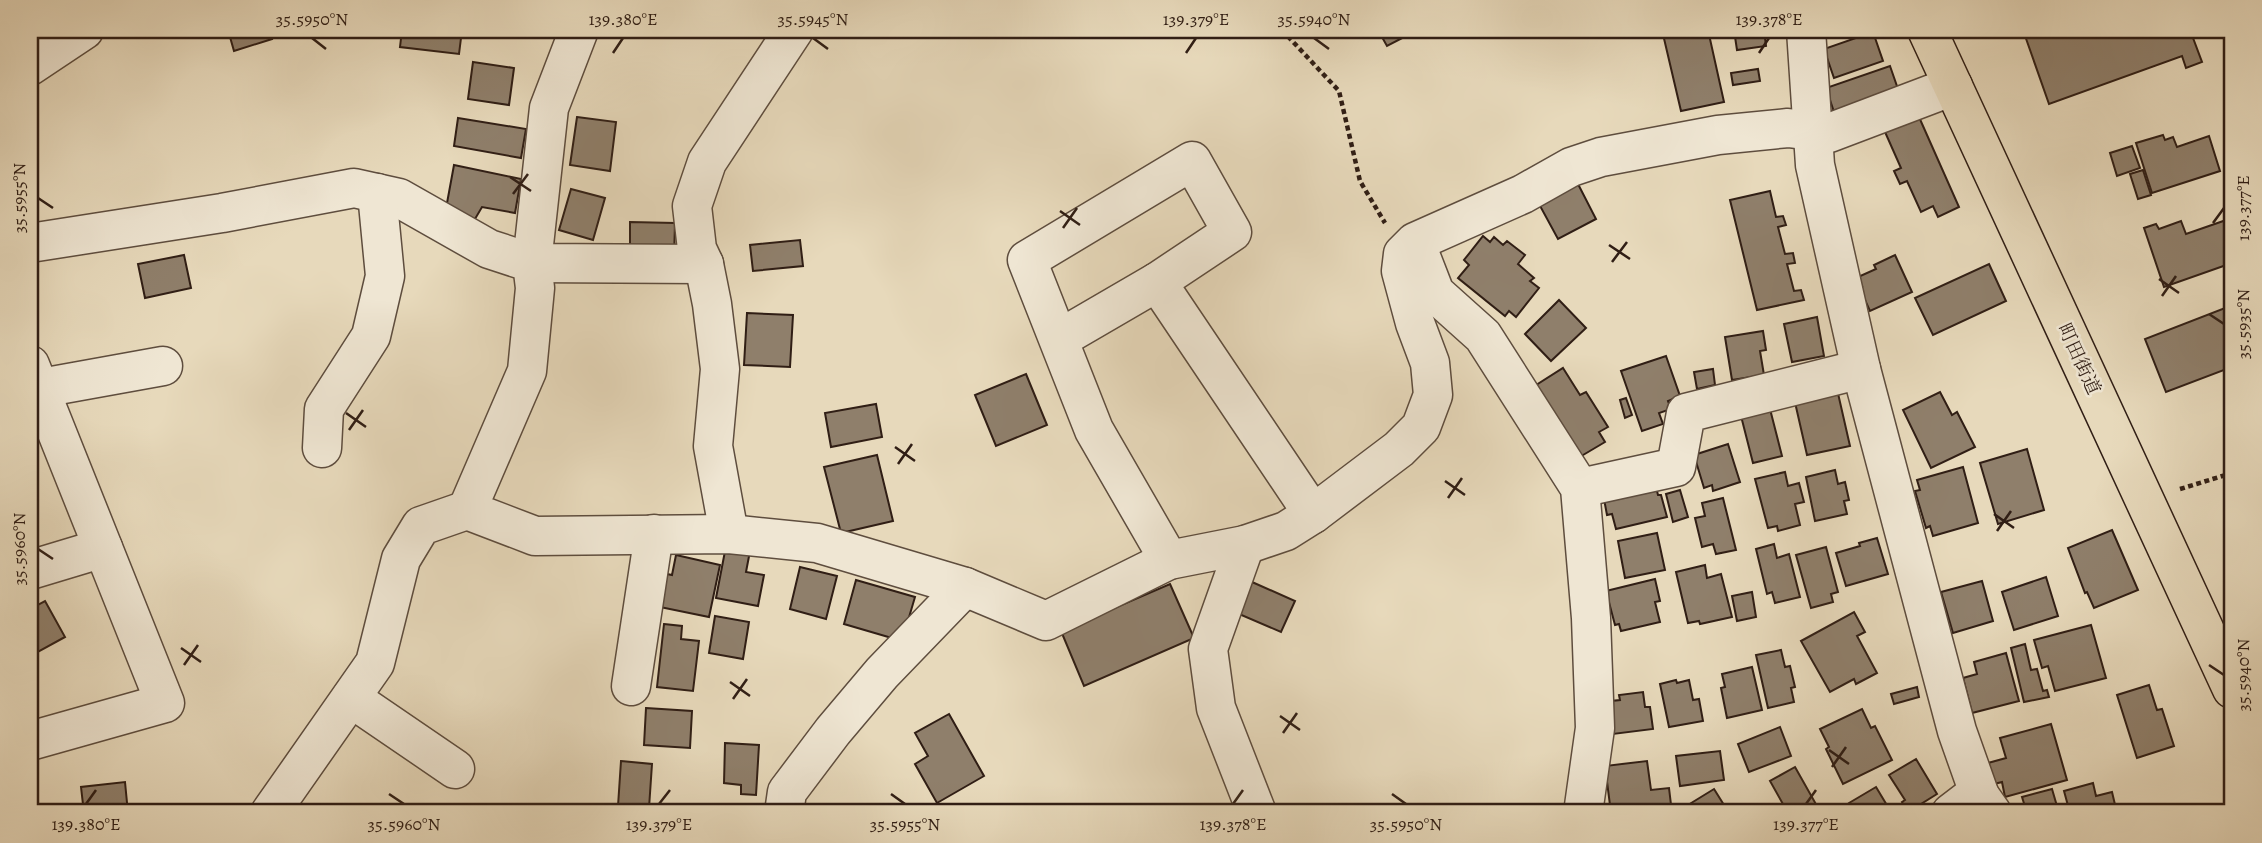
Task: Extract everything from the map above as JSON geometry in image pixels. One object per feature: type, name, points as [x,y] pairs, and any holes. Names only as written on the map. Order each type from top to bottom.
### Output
[{"type":"main road","name":"町田街道","points":[[1927,30],[2232,689]]},
{"type":"street","points":[[30,66],[84,30]]},
{"type":"street","points":[[467,510],[527,371],[536,288],[532,263],[549,108],[579,30]]},
{"type":"street","points":[[729,534],[713,446],[720,369],[704,264],[697,249],[692,205],[707,162],[794,30]]},
{"type":"street","points":[[1806,30],[1815,165],[1861,369],[1957,730],[1974,808]]},
{"type":"street","points":[[270,813],[376,663],[401,559],[422,526],[467,510],[535,536],[729,534],[817,543],[965,587],[1046,621],[1169,560],[1244,545],[1286,531],[1399,449],[1421,426],[1433,395],[1430,363],[1415,324],[1401,271],[1409,248],[1522,194],[1571,167],[1601,157],[1718,135],[1788,128],[1829,133],[1953,86]]},
{"type":"street","points":[[1059,339],[1157,282],[1232,232],[1192,161],[1027,260],[1094,430],[1169,560]]},
{"type":"street","points":[[30,243],[222,213],[354,188],[399,198],[489,249],[532,263],[704,264]]},
{"type":"street","points":[[322,448],[324,409],[371,336],[385,275],[377,194]]},
{"type":"street","points":[[1409,248],[1435,293],[1483,336],[1580,488],[1591,618],[1595,728],[1583,813]]},
{"type":"street","points":[[1157,282],[1312,514]]},
{"type":"street","points":[[30,741],[165,703],[32,381],[163,366]]},
{"type":"street","points":[[1580,488],[1676,467],[1686,413],[1861,369]]},
{"type":"street","points":[[631,686],[654,534]]},
{"type":"street","points":[[1244,545],[1208,649],[1216,708],[1257,813]]},
{"type":"street","points":[[30,570],[103,548]]},
{"type":"street","points":[[784,813],[786,792],[833,731],[882,673],[965,587]]},
{"type":"street","points":[[351,698],[455,769]]},
{"type":"path","points":[[1282,30],[1339,91],[1360,181],[1409,248]]},
{"type":"path","points":[[2145,501],[2232,473]]},
{"type":"building","points":[[228,30],[269,30],[272,39],[234,51]]},
{"type":"building","points":[[402,30],[462,30],[459,54],[400,47]]},
{"type":"building","points":[[1378,30],[1405,30],[1408,35],[1387,46]]},
{"type":"building","points":[[1662,30],[1708,30],[1724,102],[1681,111]]},
{"type":"building","points":[[1734,30],[1764,30],[1766,46],[1737,50]]},
{"type":"building","points":[[2023,30],[2190,30],[2202,62],[2186,68],[2182,56],[2049,104]]},
{"type":"building","points":[[1873,32],[1883,61],[1834,78],[1824,49]]},
{"type":"building","points":[[2232,54],[2232,74],[2226,56]]},
{"type":"building","points":[[473,62],[514,68],[509,105],[468,99]]},
{"type":"building","points":[[1890,66],[1899,92],[1835,115],[1826,88]]},
{"type":"building","points":[[1758,69],[1760,81],[1733,85],[1731,73]]},
{"type":"building","points":[[577,117],[616,122],[610,171],[570,165]]},
{"type":"building","points":[[1919,117],[1959,207],[1938,217],[1933,206],[1921,212],[1907,181],[1900,184],[1894,171],[1901,168],[1885,132]]},
{"type":"building","points":[[458,118],[526,129],[521,158],[454,146]]},
{"type":"building","points":[[2163,135],[2165,140],[2173,137],[2177,147],[2209,136],[2220,171],[2152,193],[2136,143]]},
{"type":"building","points":[[2132,146],[2140,168],[2117,176],[2110,153]]},
{"type":"building","points":[[454,165],[521,179],[515,213],[482,207],[475,219],[445,214]]},
{"type":"building","points":[[2143,170],[2151,195],[2138,199],[2130,174]]},
{"type":"building","points":[[1578,184],[1596,219],[1558,239],[1539,204]]},
{"type":"building","points":[[571,189],[605,198],[593,240],[559,230]]},
{"type":"building","points":[[1770,191],[1776,217],[1783,216],[1786,225],[1778,227],[1785,254],[1793,253],[1795,263],[1787,264],[1794,291],[1801,290],[1804,300],[1757,310],[1730,200]]},
{"type":"building","points":[[2232,218],[2232,263],[2164,287],[2144,228],[2156,224],[2159,229],[2181,221],[2186,234]]},
{"type":"building","points":[[630,222],[675,223],[674,257],[630,255]]},
{"type":"building","points":[[1483,236],[1490,242],[1494,237],[1503,245],[1507,241],[1525,255],[1518,264],[1534,278],[1530,281],[1539,288],[1516,317],[1509,311],[1505,316],[1458,278],[1469,265],[1464,260]]},
{"type":"building","points":[[800,240],[803,266],[753,271],[750,245]]},
{"type":"building","points":[[184,255],[191,288],[145,298],[138,264]]},
{"type":"building","points":[[1895,255],[1912,292],[1870,311],[1859,287],[1862,286],[1858,277],[1876,269],[1874,265]]},
{"type":"building","points":[[1989,264],[2006,301],[1933,335],[1915,298]]},
{"type":"building","points":[[1559,300],[1586,328],[1551,361],[1525,334]]},
{"type":"building","points":[[2225,308],[2232,326],[2232,353],[2228,354],[2232,367],[2166,392],[2145,339]]},
{"type":"building","points":[[747,313],[793,315],[790,367],[744,365]]},
{"type":"building","points":[[1817,317],[1824,356],[1792,362],[1784,324]]},
{"type":"building","points":[[1763,331],[1766,350],[1760,351],[1764,375],[1732,380],[1725,337]]},
{"type":"building","points":[[1666,356],[1680,396],[1668,401],[1671,409],[1659,413],[1663,424],[1642,431],[1621,371]]},
{"type":"building","points":[[1563,368],[1580,395],[1586,392],[1608,427],[1599,432],[1605,442],[1578,458],[1533,387]]},
{"type":"building","points":[[1713,369],[1715,385],[1697,389],[1694,372]]},
{"type":"building","points":[[1026,374],[1047,425],[996,446],[975,395]]},
{"type":"building","points":[[1837,389],[1850,446],[1807,455],[1794,398]]},
{"type":"building","points":[[1940,392],[1952,415],[1957,412],[1975,447],[1931,468],[1903,410]]},
{"type":"building","points":[[1626,398],[1632,415],[1625,418],[1620,400]]},
{"type":"building","points":[[876,404],[882,437],[831,447],[825,413]]},
{"type":"building","points":[[1770,409],[1782,456],[1753,463],[1741,416]]},
{"type":"building","points":[[1728,444],[1740,482],[1713,491],[1712,485],[1704,488],[1694,455]]},
{"type":"building","points":[[2027,449],[2044,510],[1998,524],[1980,463]]},
{"type":"building","points":[[877,455],[893,521],[841,533],[824,467]]},
{"type":"building","points":[[1963,467],[1978,523],[1933,536],[1930,526],[1926,528],[1915,491],[1920,490],[1917,480]]},
{"type":"building","points":[[1835,470],[1838,484],[1845,482],[1849,500],[1844,501],[1847,514],[1815,521],[1806,477]]},
{"type":"building","points":[[1785,472],[1788,486],[1799,483],[1804,502],[1795,504],[1800,525],[1778,531],[1777,526],[1768,528],[1755,479]]},
{"type":"building","points":[[1656,487],[1667,517],[1616,529],[1612,514],[1607,515],[1604,499]]},
{"type":"building","points":[[1680,490],[1688,517],[1673,522],[1666,494]]},
{"type":"building","points":[[1723,498],[1736,550],[1716,554],[1713,544],[1702,547],[1695,518],[1705,516],[1702,503]]},
{"type":"building","points":[[2112,530],[2138,590],[2094,608],[2087,592],[2085,593],[2068,548]]},
{"type":"building","points":[[1657,533],[1665,570],[1625,578],[1618,541]]},
{"type":"building","points":[[1877,538],[1888,574],[1846,586],[1836,553]]},
{"type":"building","points":[[1774,544],[1777,558],[1789,554],[1800,597],[1775,603],[1772,592],[1767,594],[1756,549]]},
{"type":"building","points":[[726,546],[750,551],[746,572],[764,575],[758,606],[716,598]]},
{"type":"building","points":[[1826,547],[1838,592],[1831,594],[1833,602],[1811,608],[1796,555]]},
{"type":"building","points":[[676,555],[720,565],[709,617],[655,606],[662,573],[672,575]]},
{"type":"building","points":[[1705,565],[1707,578],[1721,574],[1732,617],[1700,624],[1699,621],[1688,623],[1676,572]]},
{"type":"building","points":[[800,567],[837,576],[826,619],[790,609]]},
{"type":"building","points":[[2046,577],[2058,616],[2014,630],[2002,592]]},
{"type":"building","points":[[1655,579],[1660,601],[1655,602],[1660,622],[1621,631],[1619,624],[1615,625],[1606,591]]},
{"type":"building","points":[[856,580],[915,597],[902,641],[844,624]]},
{"type":"building","points":[[1982,581],[1993,621],[1953,633],[1941,592]]},
{"type":"building","points":[[1252,582],[1295,601],[1281,632],[1239,614]]},
{"type":"building","points":[[1170,584],[1194,638],[1084,686],[1061,631]]},
{"type":"building","points":[[1752,592],[1756,617],[1737,621],[1732,596]]},
{"type":"building","points":[[45,601],[65,637],[36,653],[30,642],[30,609]]},
{"type":"building","points":[[1854,612],[1865,632],[1857,636],[1877,673],[1856,684],[1854,679],[1830,692],[1801,641]]},
{"type":"building","points":[[715,616],[749,622],[743,659],[709,653]]},
{"type":"building","points":[[664,624],[682,626],[681,639],[699,641],[693,691],[657,687]]},
{"type":"building","points":[[2091,625],[2106,678],[2055,691],[2048,666],[2042,668],[2034,640]]},
{"type":"building","points":[[2025,644],[2031,670],[2037,669],[2043,691],[2047,690],[2049,697],[2024,702],[2011,648]]},
{"type":"building","points":[[1781,650],[1785,667],[1790,666],[1795,687],[1791,688],[1794,702],[1768,708],[1756,655]]},
{"type":"building","points":[[2006,653],[2019,701],[1972,713],[1963,678],[1977,674],[1974,662]]},
{"type":"building","points":[[1752,667],[1762,710],[1727,718],[1721,688],[1725,687],[1722,674]]},
{"type":"building","points":[[1676,680],[1677,683],[1689,680],[1693,700],[1699,699],[1703,721],[1669,727],[1660,684]]},
{"type":"building","points":[[2149,685],[2157,710],[2162,709],[2174,746],[2137,758],[2117,695]]},
{"type":"building","points":[[1917,687],[1919,697],[1894,704],[1891,694]]},
{"type":"building","points":[[1643,692],[1645,707],[1650,707],[1653,729],[1605,735],[1601,702],[1620,700],[1619,695]]},
{"type":"building","points":[[646,708],[692,711],[690,748],[644,745]]},
{"type":"building","points":[[1862,709],[1871,728],[1875,726],[1892,760],[1843,784],[1826,749],[1829,747],[1820,729]]},
{"type":"building","points":[[949,714],[984,776],[937,803],[915,764],[928,756],[915,733]]},
{"type":"building","points":[[2051,724],[2067,780],[2005,797],[2002,782],[1994,784],[1988,763],[2006,758],[2000,738]]},
{"type":"building","points":[[1780,727],[1791,756],[1749,772],[1738,744]]},
{"type":"building","points":[[725,743],[759,745],[756,795],[741,794],[741,785],[724,783]]},
{"type":"building","points":[[1720,751],[1724,780],[1680,786],[1676,756]]},
{"type":"building","points":[[1916,759],[1937,794],[1908,812],[1902,802],[1905,800],[1889,775]]},
{"type":"building","points":[[621,761],[652,764],[649,808],[618,806]]},
{"type":"building","points":[[1647,761],[1651,790],[1669,788],[1672,813],[1652,813],[1651,808],[1611,813],[1605,766]]},
{"type":"building","points":[[1795,767],[1817,806],[1804,813],[1788,813],[1770,781]]},
{"type":"building","points":[[125,782],[128,813],[84,813],[81,787]]},
{"type":"building","points":[[2093,783],[2096,796],[2112,792],[2117,813],[2070,813],[2064,791]]},
{"type":"building","points":[[1876,787],[1888,807],[1882,811],[1884,813],[1855,813],[1849,803]]},
{"type":"building","points":[[1714,789],[1729,813],[1693,813],[1688,805]]},
{"type":"building","points":[[2052,789],[2059,813],[2027,813],[2022,797]]},
{"type":"building","points":[[2212,806],[2213,813],[2185,813]]}]
